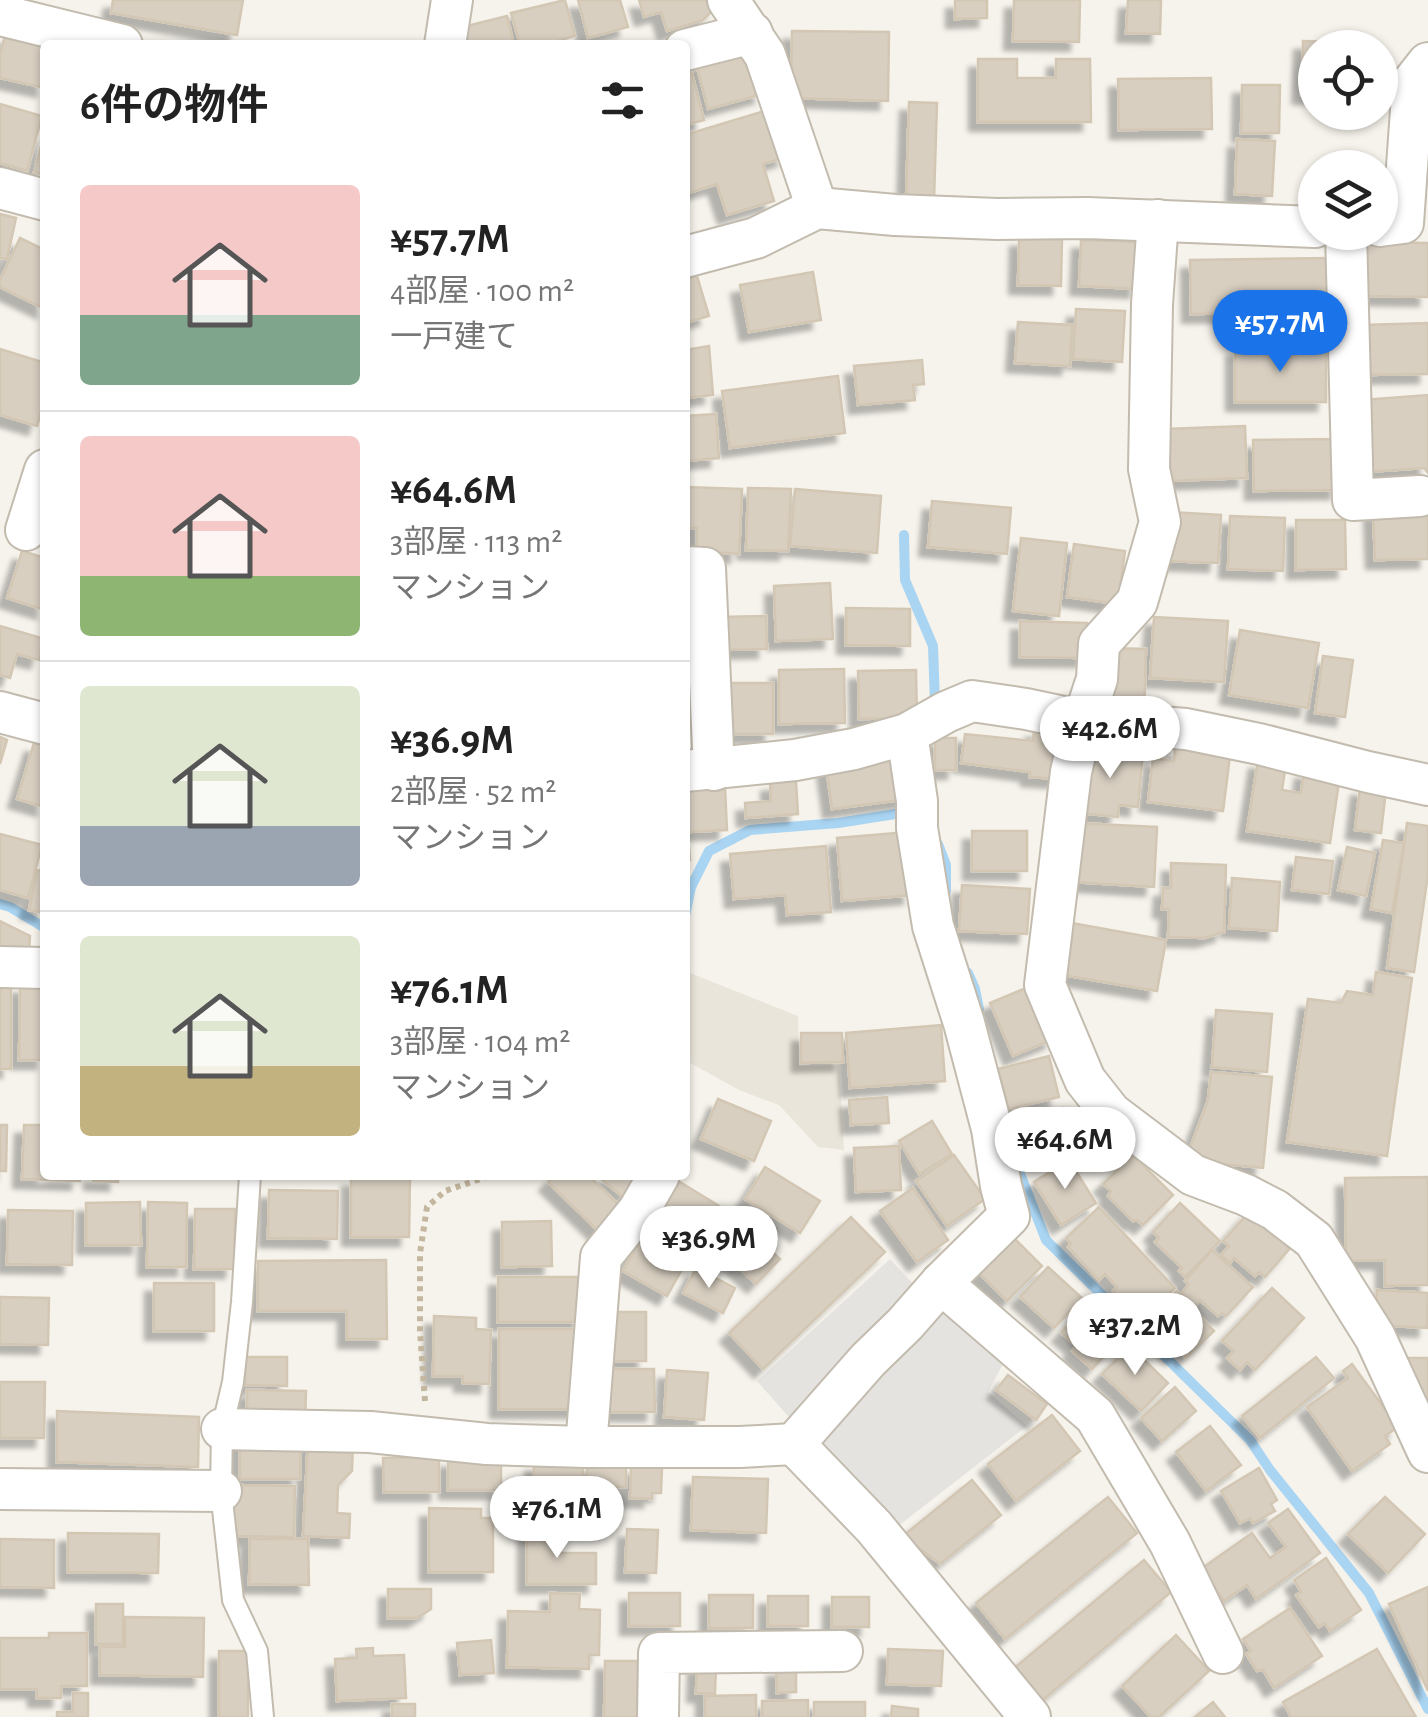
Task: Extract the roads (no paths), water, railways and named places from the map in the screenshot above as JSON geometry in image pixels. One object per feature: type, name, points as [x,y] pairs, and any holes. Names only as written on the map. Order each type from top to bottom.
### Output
[{"type":"street","points":[[446,40],[452,0]]},
{"type":"street","points":[[728,0],[766,55],[817,208]]},
{"type":"street","points":[[0,15],[102,40]]},
{"type":"street","points":[[690,49],[752,33]]},
{"type":"street","points":[[1398,224],[1403,223],[1413,82],[1428,64]]},
{"type":"street","points":[[0,188],[40,199]]},
{"type":"street","points":[[690,256],[756,238],[817,208],[912,216],[1298,225]]},
{"type":"street","points":[[1158,220],[1148,469],[1160,522],[1138,602],[1099,644],[1097,679],[1071,772],[1045,985],[1085,1080],[1111,1114],[1193,1175],[1275,1210],[1314,1240],[1376,1336],[1428,1452]]},
{"type":"street","points":[[1346,250],[1353,500],[1420,496]]},
{"type":"street","points":[[24,530],[40,484]]},
{"type":"street","points":[[690,567],[705,568],[699,771],[854,749],[907,734],[972,701],[1083,720],[1186,729],[1428,785]]},
{"type":"street","points":[[0,712],[40,723]]},
{"type":"street","points":[[222,1430],[370,1432],[487,1444],[586,1447],[794,1444],[942,1282],[1010,1216],[992,1129],[933,926],[907,734]]},
{"type":"street","points":[[0,968],[40,968]]},
{"type":"street","points":[[586,1447],[601,1258],[639,1210],[656,1180]]},
{"type":"street","points":[[942,1282],[1096,1416],[1170,1543],[1224,1653]]},
{"type":"street","points":[[794,1444],[874,1528],[1030,1717]]},
{"type":"street","points":[[0,1489],[220,1491]]},
{"type":"street","points":[[658,1717],[659,1652],[842,1651]]},
{"type":"lane","points":[[250,1180],[242,1302],[233,1382],[222,1430],[220,1491],[234,1600],[258,1651],[264,1717]]},
{"type":"waterway","points":[[904,535],[905,580],[933,646],[935,704]]},
{"type":"waterway","points":[[690,892],[709,851],[750,830],[895,814],[909,816]]},
{"type":"waterway","points":[[938,844],[946,865],[946,891]]},
{"type":"waterway","points":[[0,904],[40,925]]},
{"type":"waterway","points":[[968,973],[979,1009]]},
{"type":"waterway","points":[[1015,1161],[1046,1240],[1250,1440],[1369,1593],[1428,1709]]}]
